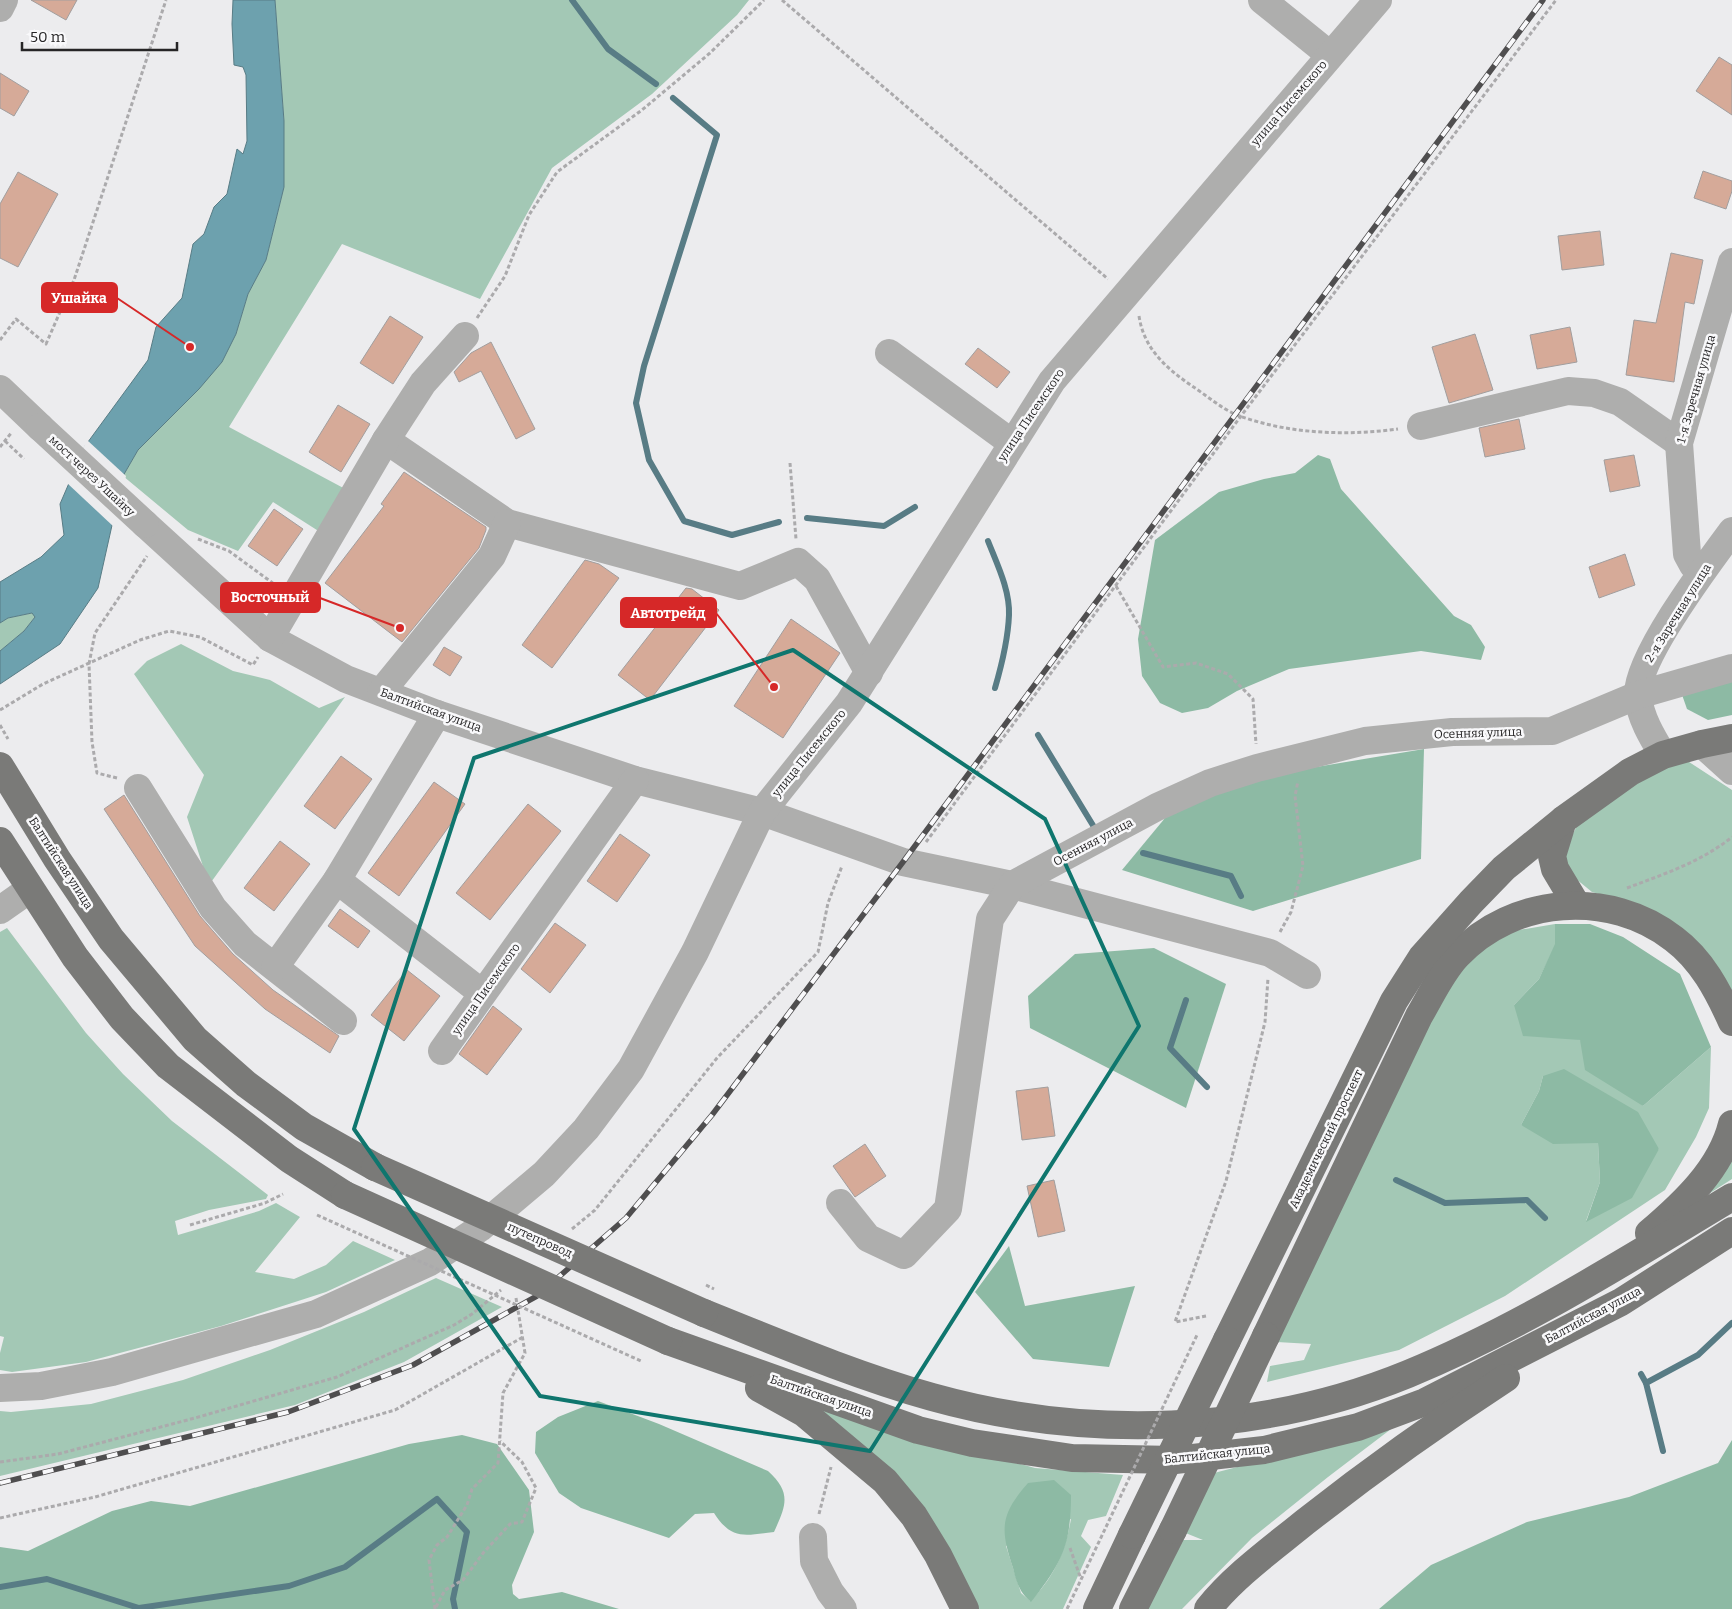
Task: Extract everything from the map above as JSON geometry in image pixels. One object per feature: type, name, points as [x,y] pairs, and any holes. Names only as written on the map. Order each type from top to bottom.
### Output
[{"type":"main road","points":[[1663,756],[1702,744],[1732,738]]},
{"type":"main road","name":"Академический проспект","points":[[1097,1609],[1394,1001],[1422,957],[1504,868],[1563,820],[1630,772],[1663,756]]},
{"type":"main road","name":"Балтийская улица","points":[[0,766],[57,859],[110,939],[195,1039],[246,1084],[304,1127],[375,1167]]},
{"type":"main road","points":[[1563,820],[1552,856],[1555,869],[1576,904]]},
{"type":"main road","points":[[0,841],[30,889]]},
{"type":"main road","name":"Балтийская улица","points":[[30,889],[75,956],[122,1018],[168,1066],[289,1160],[345,1195],[668,1341],[918,1430],[972,1443],[1072,1458],[1175,1460],[1264,1450],[1358,1427],[1425,1402],[1621,1302],[1732,1231]]},
{"type":"main road","points":[[1133,1609],[1173,1530],[1419,1016],[1444,973],[1458,955],[1476,939],[1501,922],[1528,910],[1576,904],[1640,919],[1674,939],[1698,963],[1717,989],[1732,1022]]},
{"type":"main road","points":[[1597,1278],[1674,1211],[1711,1170],[1732,1124]]},
{"type":"main road","name":"путепровод","points":[[375,1167],[704,1313],[831,1364],[932,1397],[1031,1418],[1077,1424],[1138,1426],[1267,1415],[1347,1395],[1406,1375],[1457,1352],[1508,1328],[1597,1278]]},
{"type":"main road","points":[[1597,1278],[1732,1197]]},
{"type":"main road","points":[[1208,1609],[1273,1547],[1357,1481],[1442,1420],[1621,1302]]},
{"type":"main road","points":[[696,1352],[804,1413],[885,1481],[918,1524],[938,1555],[965,1609]]},
{"type":"street","points":[[0,8],[4,0]]},
{"type":"street","points":[[1262,0],[1330,56]]},
{"type":"street","name":"улица Писемского","points":[[0,1388],[41,1386],[112,1372],[316,1314],[430,1262],[480,1228],[544,1174],[586,1129],[631,1069],[696,952],[762,812],[849,703],[1052,381],[1125,293],[1378,0]]},
{"type":"street","name":"1-я Заречная улица","points":[[1701,572],[1693,565],[1686,554],[1679,443],[1732,262]]},
{"type":"street","points":[[270,638],[386,440],[423,383],[465,336]]},
{"type":"street","points":[[889,352],[1012,443]]},
{"type":"street","points":[[0,389],[28,426]]},
{"type":"street","points":[[1421,426],[1568,391],[1586,392],[1620,402],[1679,443]]},
{"type":"street","name":"мост через Ушайку","points":[[28,426],[144,524]]},
{"type":"street","points":[[386,440],[507,523],[740,586],[798,562],[817,578],[869,673]]},
{"type":"street","points":[[381,692],[492,556],[507,523]]},
{"type":"street","name":"Балтийская улица","points":[[144,524],[270,638],[346,679],[438,714],[635,780],[762,812],[851,845],[911,864],[1012,885],[1270,953],[1307,975]]},
{"type":"street","name":"2-я Заречная улица","points":[[1663,756],[1648,730],[1638,695],[1646,660],[1701,572],[1732,531]]},
{"type":"street","name":"Осенняя улица","points":[[840,1203],[868,1238],[904,1255],[948,1209],[990,919],[1012,885],[1157,807],[1210,784],[1257,768],[1365,741],[1452,732],[1552,731],[1638,695],[1732,668]]},
{"type":"street","points":[[275,967],[337,880],[438,714]]},
{"type":"street","points":[[1702,744],[1732,771]]},
{"type":"street","name":"улица Писемского","points":[[442,1051],[635,780]]},
{"type":"street","points":[[138,788],[213,908],[246,944],[343,1021]]},
{"type":"street","points":[[337,880],[482,993]]},
{"type":"street","points":[[0,910],[30,889]]},
{"type":"street","points":[[813,1537],[814,1561],[830,1592],[843,1609]]},
{"type":"path","points":[[0,340],[16,319],[46,344],[74,280],[166,0]]},
{"type":"path","points":[[465,336],[505,276],[530,215],[557,172],[642,110],[695,66],[764,0]]},
{"type":"path","points":[[782,0],[1125,293],[1138,312],[1141,332],[1166,368],[1241,416],[1290,430],[1366,433],[1421,426]]},
{"type":"path","points":[[911,864],[1241,416],[1556,0]]},
{"type":"path","points":[[0,447],[5,441],[28,426]]},
{"type":"path","points":[[5,441],[24,459]]},
{"type":"path","points":[[790,463],[798,562]]},
{"type":"path","points":[[190,535],[229,550],[294,600]]},
{"type":"path","points":[[138,788],[110,774],[97,773],[92,742],[89,664],[95,633],[149,553]]},
{"type":"path","points":[[1116,586],[1163,667],[1196,663],[1228,674],[1253,699],[1257,768]]},
{"type":"path","points":[[0,710],[43,684],[140,640],[169,631],[200,637],[253,665],[270,638]]},
{"type":"path","points":[[0,725],[8,740]]},
{"type":"path","points":[[1206,1316],[1175,1322],[1226,1181],[1265,1022],[1270,953],[1291,912],[1304,866],[1295,796],[1301,757]]},
{"type":"path","points":[[1626,888],[1687,866],[1732,837]]},
{"type":"path","points":[[190,1225],[265,1203],[283,1194]]},
{"type":"path","points":[[317,1215],[641,1361]]},
{"type":"path","points":[[436,1609],[429,1560],[437,1545],[449,1533],[464,1509],[472,1489],[498,1463],[503,1393],[526,1353],[514,1289]]},
{"type":"path","points":[[1067,1609],[1197,1335]]},
{"type":"path","points":[[0,1518],[95,1497],[395,1410],[523,1337]]},
{"type":"path","points":[[436,1609],[445,1590],[464,1580],[484,1552],[510,1524],[522,1522],[536,1488],[522,1462],[500,1441]]},
{"type":"path","points":[[813,1537],[832,1464]]},
{"type":"path","points":[[1070,1548],[1081,1580]]},
{"type":"highlighted area","points":[[793,650],[1045,819],[1139,1026],[870,1451],[540,1396],[354,1129],[474,758]]},
{"type":"green space","points":[[275,0],[749,0],[737,15],[652,94],[552,168],[480,299],[342,244],[229,427],[349,491],[320,532],[273,502],[238,551],[188,530],[123,476],[138,450],[199,389],[236,334],[248,294],[266,260],[284,187],[284,121]]},
{"type":"green space","points":[[1318,455],[1330,459],[1341,489],[1454,616],[1471,625],[1485,647],[1481,660],[1421,651],[1289,669],[1237,691],[1208,708],[1182,713],[1160,703],[1142,676],[1138,639],[1155,540],[1219,492],[1264,479],[1295,473]]},
{"type":"green space","points":[[33,613],[35,617],[24,631],[0,651],[0,623],[8,618]]},
{"type":"green space","points":[[181,644],[233,671],[270,680],[319,708],[345,697],[209,885],[187,817],[204,775],[134,674],[147,661]]},
{"type":"green space","points":[[1732,672],[1732,715],[1708,720],[1687,709],[1680,689]]},
{"type":"green space","points":[[1424,749],[1421,859],[1253,911],[1122,870],[1170,812],[1262,776]]},
{"type":"green space","points":[[1686,760],[1732,790],[1732,1008],[1623,901],[1592,892],[1570,874],[1563,853],[1579,822],[1620,788]]},
{"type":"green space","points":[[1555,924],[1556,944],[1539,979],[1514,1005],[1580,1040],[1643,1106],[1711,1047],[1709,1108],[1696,1137],[1665,1190],[1505,1296],[1399,1350],[1267,1382],[1270,1366],[1304,1360],[1311,1344],[1277,1342],[1429,1015],[1473,954],[1507,932]],"holes":[[[1543,1076],[1659,1149],[1586,1221],[1600,1182],[1598,1143],[1521,1125],[1539,1091]]]},
{"type":"green space","points":[[1555,924],[1590,924],[1623,937],[1680,974],[1711,1047],[1643,1106],[1585,1070],[1580,1040],[1523,1036],[1514,1005],[1539,979],[1555,944]]},
{"type":"green space","points":[[7,928],[86,1033],[123,1074],[172,1121],[268,1195],[266,1199],[209,1210],[175,1221],[178,1235],[259,1211],[276,1203],[300,1217],[255,1272],[294,1279],[326,1265],[353,1241],[395,1260],[326,1292],[221,1326],[86,1362],[12,1372],[0,1370],[0,1353],[4,1337],[0,1336],[0,932]]},
{"type":"green space","points":[[1154,948],[1226,984],[1186,1108],[1030,1028],[1028,996],[1075,954]]},
{"type":"green space","points":[[1564,1069],[1638,1112],[1659,1149],[1632,1198],[1586,1222],[1600,1182],[1598,1143],[1553,1144],[1521,1125],[1539,1091],[1543,1076]]},
{"type":"green space","points":[[1732,1145],[1732,1179],[1696,1202]]},
{"type":"green space","points":[[1009,1246],[1025,1306],[1135,1286],[1109,1367],[1033,1359],[975,1292]]},
{"type":"green space","points":[[436,1278],[502,1307],[404,1362],[295,1405],[0,1476],[0,1411],[11,1412],[91,1404],[183,1380],[270,1350],[364,1312]]},
{"type":"green space","points":[[598,1401],[659,1424],[768,1471],[776,1479],[784,1493],[784,1507],[774,1532],[740,1534],[727,1528],[714,1513],[695,1514],[669,1538],[581,1508],[559,1493],[535,1453],[536,1432],[558,1417]]},
{"type":"green space","points":[[817,1409],[1035,1468],[1123,1475],[1106,1516],[1088,1520],[1081,1536],[1091,1547],[1063,1609],[961,1609],[955,1590]],"holes":[[[1071,1519],[1062,1553],[1057,1564],[1046,1583],[1030,1601],[1021,1593],[1006,1546]]]},
{"type":"green space","points":[[1395,1426],[1252,1538],[1182,1609],[1139,1609],[1178,1540],[1203,1540],[1183,1532],[1214,1473]]},
{"type":"green space","points":[[462,1435],[497,1444],[529,1490],[534,1532],[512,1585],[513,1594],[519,1599],[562,1592],[619,1609],[0,1609],[0,1547],[28,1551],[112,1511],[151,1501],[190,1506],[409,1444]]},
{"type":"green space","points":[[1732,1440],[1732,1609],[1379,1609],[1431,1565],[1527,1522],[1629,1497],[1718,1463]]},
{"type":"green space","points":[[1054,1480],[1071,1495],[1067,1541],[1063,1553],[1050,1576],[1031,1602],[1021,1591],[1016,1578],[1006,1543],[1005,1523],[1012,1504],[1028,1483]]},
{"type":"water","points":[[233,0],[275,0],[284,121],[284,187],[266,260],[248,294],[236,334],[222,362],[199,389],[138,450],[123,476],[98,588],[60,644],[0,684],[0,651],[24,631],[35,617],[32,613],[8,618],[0,623],[0,582],[41,557],[64,535],[60,504],[85,446],[148,360],[156,327],[182,298],[193,244],[204,234],[214,207],[227,194],[237,149],[243,154],[247,141],[246,75],[243,67],[234,65]]},
{"type":"pier","points":[[87,440],[126,476],[114,527],[67,483]]},
{"type":"building","points":[[31,0],[77,0],[66,20]]},
{"type":"building","points":[[1719,57],[1732,65],[1732,115],[1696,91]]},
{"type":"building","points":[[0,73],[29,91],[14,116],[0,108]]},
{"type":"building","points":[[1703,171],[1732,181],[1732,191],[1726,209],[1694,198]]},
{"type":"building","points":[[18,172],[58,194],[18,267],[0,258],[0,204]]},
{"type":"building","points":[[1600,231],[1604,265],[1562,270],[1558,236]]},
{"type":"building","points":[[1671,253],[1703,260],[1694,304],[1685,302],[1674,382],[1626,375],[1634,320],[1656,323]]},
{"type":"building","points":[[390,316],[423,337],[393,384],[360,363]]},
{"type":"building","points":[[1570,327],[1577,362],[1537,369],[1530,335]]},
{"type":"building","points":[[1475,334],[1493,390],[1449,403],[1432,347]]},
{"type":"building","points":[[491,342],[535,429],[516,439],[481,371],[459,382],[454,372],[471,353]]},
{"type":"building","points":[[978,348],[1010,372],[997,388],[965,364]]},
{"type":"building","points":[[338,405],[370,424],[341,472],[309,452]]},
{"type":"building","points":[[1519,419],[1525,449],[1485,457],[1479,428]]},
{"type":"building","points":[[1634,455],[1640,486],[1610,492],[1604,460]]},
{"type":"building","points":[[404,472],[486,527],[486,530],[479,548],[402,642],[325,583],[384,506],[381,504]]},
{"type":"building","points":[[274,509],[303,529],[277,566],[248,546]]},
{"type":"building","points":[[1625,554],[1635,585],[1599,598],[1589,567]]},
{"type":"building","points":[[585,560],[599,564],[619,578],[552,668],[522,645]]},
{"type":"building","points":[[686,588],[692,589],[719,610],[650,700],[618,675]]},
{"type":"building","points":[[791,619],[840,653],[783,738],[734,706]]},
{"type":"building","points":[[444,647],[462,657],[450,676],[433,665]]},
{"type":"building","points":[[341,756],[372,779],[335,829],[304,806]]},
{"type":"building","points":[[434,782],[465,804],[399,896],[368,873]]},
{"type":"building","points":[[124,795],[200,916],[233,954],[273,990],[339,1036],[330,1053],[265,1009],[195,946],[104,809]]},
{"type":"building","points":[[528,804],[561,831],[490,920],[456,893]]},
{"type":"building","points":[[620,834],[650,855],[617,902],[587,881]]},
{"type":"building","points":[[280,841],[310,864],[274,911],[244,888]]},
{"type":"building","points":[[340,909],[370,931],[358,948],[328,926]]},
{"type":"building","points":[[555,923],[586,945],[550,993],[521,969]]},
{"type":"building","points":[[407,970],[440,996],[404,1041],[371,1015]]},
{"type":"building","points":[[493,1006],[522,1029],[487,1075],[459,1054]]},
{"type":"building","points":[[1048,1087],[1055,1136],[1022,1140],[1016,1091]]},
{"type":"building","points":[[865,1144],[886,1176],[855,1197],[833,1166]]},
{"type":"building","points":[[1054,1180],[1065,1231],[1038,1237],[1027,1186]]},
{"type":"waterway","points":[[572,0],[608,49],[656,84]]},
{"type":"waterway","points":[[673,98],[717,135],[644,366],[636,403],[649,460],[684,521],[732,535],[779,522]]},
{"type":"waterway","points":[[807,518],[884,526],[915,507]]},
{"type":"waterway","points":[[988,541],[1002,577],[1009,606],[1006,643],[995,688]]},
{"type":"waterway","points":[[1038,735],[1094,827]]},
{"type":"waterway","points":[[1143,853],[1231,876],[1241,896]]},
{"type":"waterway","points":[[1186,1000],[1170,1048],[1207,1087]]},
{"type":"waterway","points":[[1396,1180],[1445,1203],[1527,1200],[1545,1218]]},
{"type":"waterway","points":[[1646,1383],[1698,1355],[1732,1323]]},
{"type":"waterway","points":[[1641,1374],[1646,1383],[1663,1451]]},
{"type":"waterway","points":[[0,1587],[47,1579],[139,1608],[289,1586],[345,1567],[437,1499],[467,1532],[453,1599],[455,1609]]},
{"type":"railway","points":[[0,1483],[288,1412],[413,1365],[537,1296],[626,1218],[712,1115],[903,862],[1543,0]]},
{"type":"place","name":"Ушайка","points":[[190,347]]},
{"type":"place","name":"Восточный","points":[[400,628]]},
{"type":"place","name":"Автотрейд","points":[[774,687]]}]
